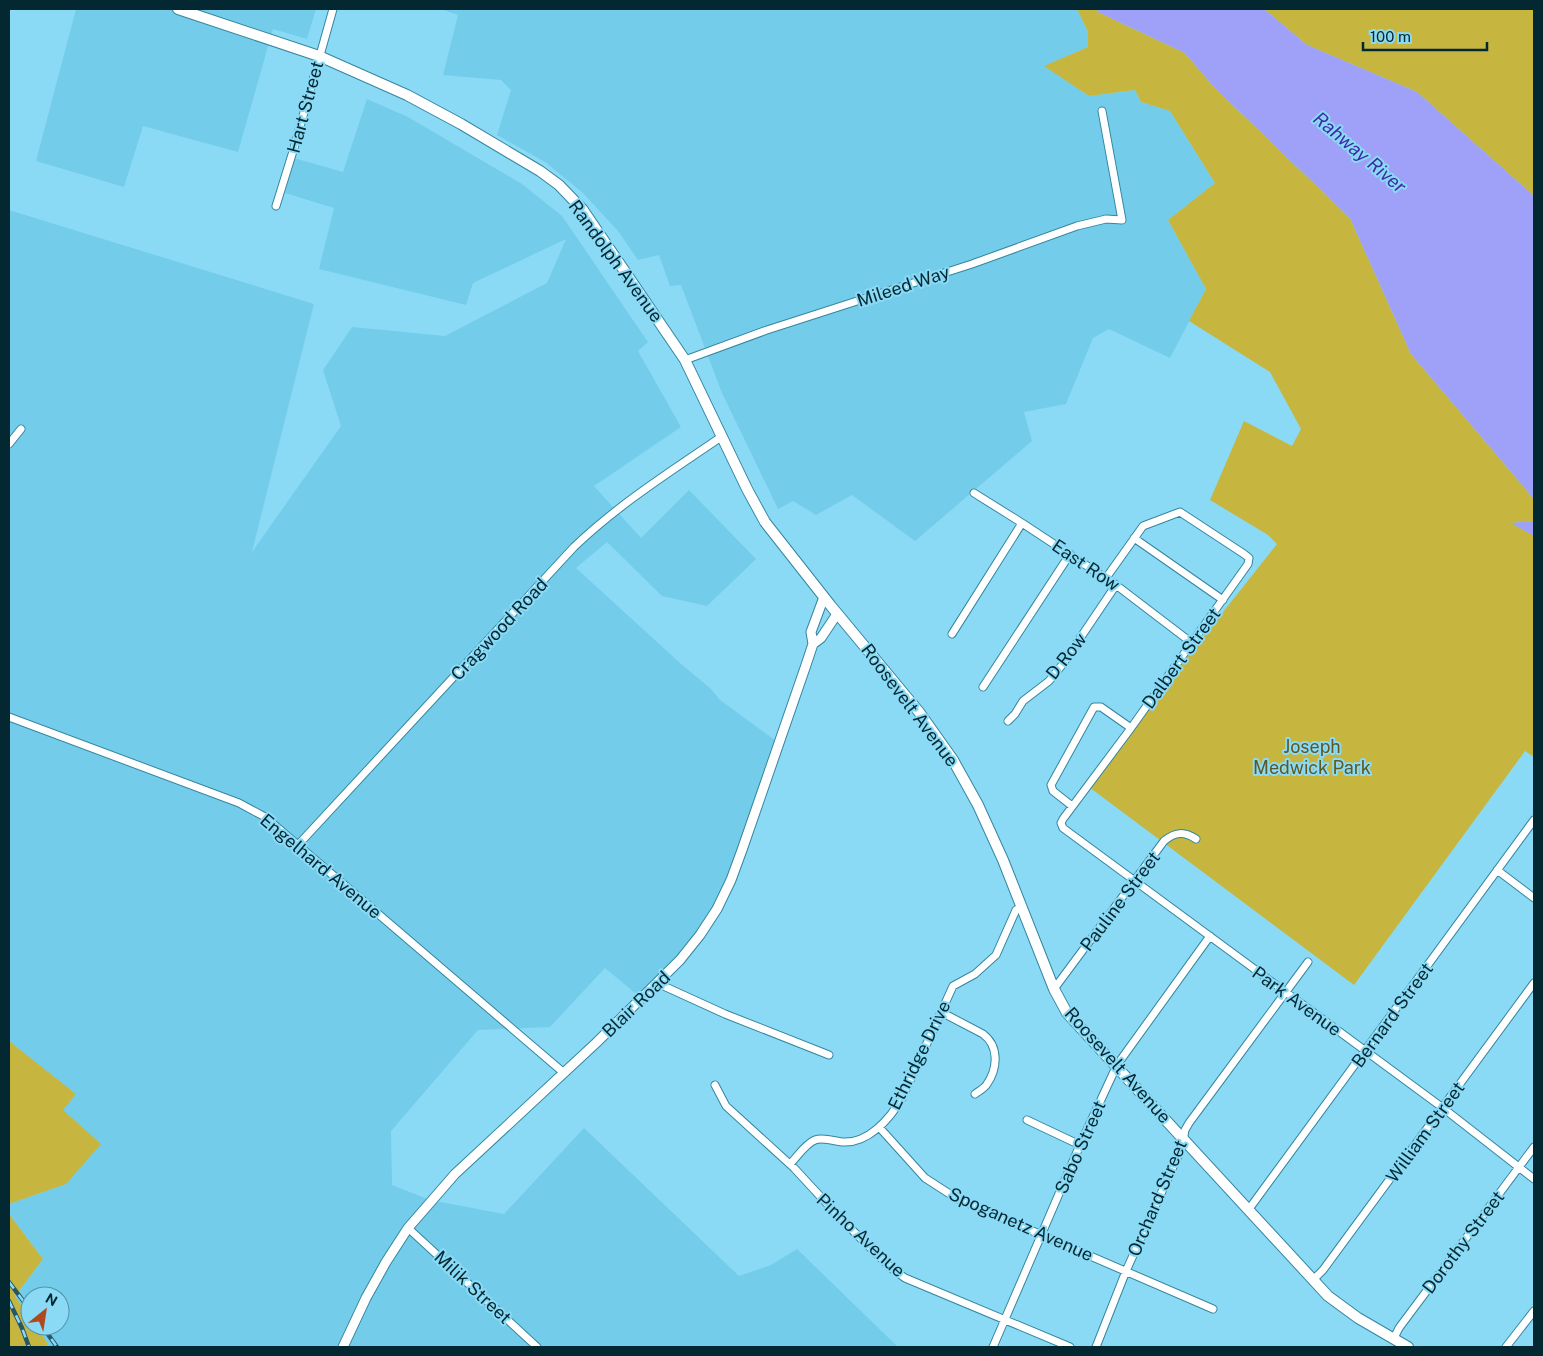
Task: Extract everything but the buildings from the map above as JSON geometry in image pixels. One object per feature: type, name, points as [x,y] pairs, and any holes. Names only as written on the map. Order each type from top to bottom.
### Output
[{"type":"main road","name":"Randolph Avenue","points":[[178,9],[319,56],[426,104],[506,150],[558,185],[572,197],[594,224],[685,360],[749,494],[765,522],[824,597]]},
{"type":"main road","name":"Roosevelt Avenue","points":[[824,597],[919,712],[954,760],[978,805],[1022,907],[1054,989],[1067,1013],[1117,1065],[1313,1280],[1342,1307],[1408,1347]]},
{"type":"street","name":"Hart Street","points":[[276,206],[333,9]]},
{"type":"street","name":"Mileed Way","points":[[685,360],[767,330],[972,264],[1077,226],[1106,219],[1122,220],[1102,111]]},
{"type":"street","points":[[9,444],[21,429]]},
{"type":"street","name":"Cragwood Road","points":[[298,845],[574,547],[629,500],[721,437]]},
{"type":"street","name":"East Row","points":[[974,493],[1022,522],[1106,578],[1192,644]]},
{"type":"street","name":"Dalbert Street","points":[[1061,823],[1248,564],[1248,558],[1244,554],[1180,512],[1143,526],[1134,538]]},
{"type":"street","points":[[952,634],[1022,522]]},
{"type":"street","points":[[1106,578],[1134,538],[1223,600]]},
{"type":"street","points":[[983,687],[1070,554]]},
{"type":"street","name":"D Row","points":[[1008,722],[1023,701],[1049,680],[1062,665],[1116,585]]},
{"type":"street","name":"Blair Road","points":[[344,1347],[366,1298],[408,1228],[455,1174],[564,1073],[680,960],[700,935],[717,908],[731,880],[813,644],[811,632],[824,597]]},
{"type":"street","points":[[813,644],[821,638],[837,614]]},
{"type":"street","points":[[1072,806],[1052,791],[1051,786],[1094,707],[1101,707],[1131,728]]},
{"type":"street","name":"Engelhard Avenue","points":[[9,717],[239,802],[265,817],[564,1073]]},
{"type":"street","name":"Bernard Street","points":[[1249,1209],[1534,820]]},
{"type":"street","name":"Park Avenue","points":[[1061,823],[1065,830],[1443,1108],[1534,1179]]},
{"type":"street","name":"Pauline Street","points":[[1054,989],[1164,841],[1171,835],[1188,834],[1196,839]]},
{"type":"street","points":[[1497,870],[1534,898]]},
{"type":"street","name":"Ethridge Drive","points":[[790,1164],[809,1143],[818,1139],[844,1142],[853,1141],[879,1127],[896,1108],[902,1098],[954,986],[975,974],[996,955],[1016,910],[1022,907]]},
{"type":"street","name":"Sabo Street","points":[[993,1347],[1080,1145],[1117,1065],[1210,936]]},
{"type":"street","name":"Orchard Street","points":[[1096,1347],[1126,1271],[1182,1147],[1189,1122],[1308,962]]},
{"type":"street","points":[[657,982],[725,1014],[830,1055]]},
{"type":"street","name":"William Street","points":[[1313,1280],[1323,1270],[1534,983]]},
{"type":"street","points":[[941,1012],[989,1038],[994,1048],[996,1058],[994,1070],[986,1086],[975,1094]]},
{"type":"street","name":"Pinho Avenue","points":[[714,1085],[726,1106],[790,1164],[844,1222],[891,1268],[905,1278],[1070,1347]]},
{"type":"street","points":[[1027,1120],[1080,1145]]},
{"type":"street","name":"Spoganetz Avenue","points":[[879,1127],[925,1178],[956,1198],[1213,1309]]},
{"type":"street","name":"Dorothy Street","points":[[1394,1338],[1399,1328],[1534,1147]]},
{"type":"street","name":"Milik Street","points":[[408,1228],[537,1347]]},
{"type":"street","points":[[1506,1347],[1534,1311]]},
{"type":"shaded area","points":[[76,9],[316,9],[307,39],[273,29],[238,152],[143,126],[124,187],[36,161]]},
{"type":"shaded area","points":[[441,9],[1077,9],[1088,32],[1088,47],[1045,66],[1089,96],[1135,90],[1141,102],[1170,111],[1215,183],[1168,220],[1206,289],[1170,358],[1109,329],[1093,338],[1066,404],[1024,412],[1032,441],[915,541],[852,495],[816,515],[793,501],[778,509],[722,393],[681,285],[670,286],[659,255],[638,260],[618,231],[583,193],[545,162],[497,135],[511,90],[501,80],[443,75],[458,15]]},
{"type":"shaded area","points":[[367,99],[408,117],[522,184],[562,216],[648,342],[638,351],[681,427],[594,486],[641,538],[689,490],[756,559],[707,606],[662,596],[607,542],[576,568],[711,689],[720,700],[780,744],[710,923],[641,998],[605,968],[550,1027],[478,1030],[391,1131],[392,1185],[430,1200],[504,1214],[584,1128],[739,1276],[771,1265],[797,1249],[898,1347],[47,1347],[48,1344],[43,1336],[70,1336],[70,1286],[23,1286],[43,1259],[9,1214],[9,1204],[66,1184],[63,1109],[75,1094],[9,1041],[9,210],[314,304],[252,552],[341,426],[323,370],[352,327],[445,336],[547,283],[566,239],[473,283],[466,305],[319,269],[334,208],[285,193],[294,158],[343,172]]},
{"type":"shaded area","points":[[20,1289],[20,1303],[15,1296]]},
{"type":"green space","name":"Joseph Medwick Park","points":[[1077,9],[1096,9],[1098,12],[1185,53],[1214,87],[1350,218],[1411,354],[1534,499],[1534,521],[1512,523],[1534,536],[1534,757],[1525,751],[1354,985],[1089,787],[1131,728],[1277,544],[1268,535],[1210,500],[1244,421],[1292,446],[1301,429],[1270,372],[1189,321],[1206,289],[1168,220],[1215,183],[1170,111],[1141,102],[1135,90],[1089,96],[1044,66],[1088,47],[1088,32]]},
{"type":"green space","points":[[1264,9],[1534,9],[1534,196],[1417,92],[1307,45]]},
{"type":"green space","points":[[9,1041],[76,1094],[63,1110],[101,1144],[66,1184],[9,1204]]},
{"type":"green space","points":[[9,1214],[43,1259],[23,1286],[20,1286],[20,1289],[15,1296],[20,1303],[20,1336],[43,1336],[48,1344],[47,1347],[9,1347]]},
{"type":"water","name":"Rahway River","points":[[1096,9],[1264,9],[1307,45],[1417,92],[1534,196],[1534,499],[1411,354],[1350,218],[1214,87],[1185,53],[1098,12]]},
{"type":"water","points":[[1534,521],[1534,536],[1511,523]]},
{"type":"railway","points":[[9,1282],[20,1297]]},
{"type":"railway","points":[[9,1301],[29,1347]]},
{"type":"railway","points":[[49,1336],[57,1347]]}]
